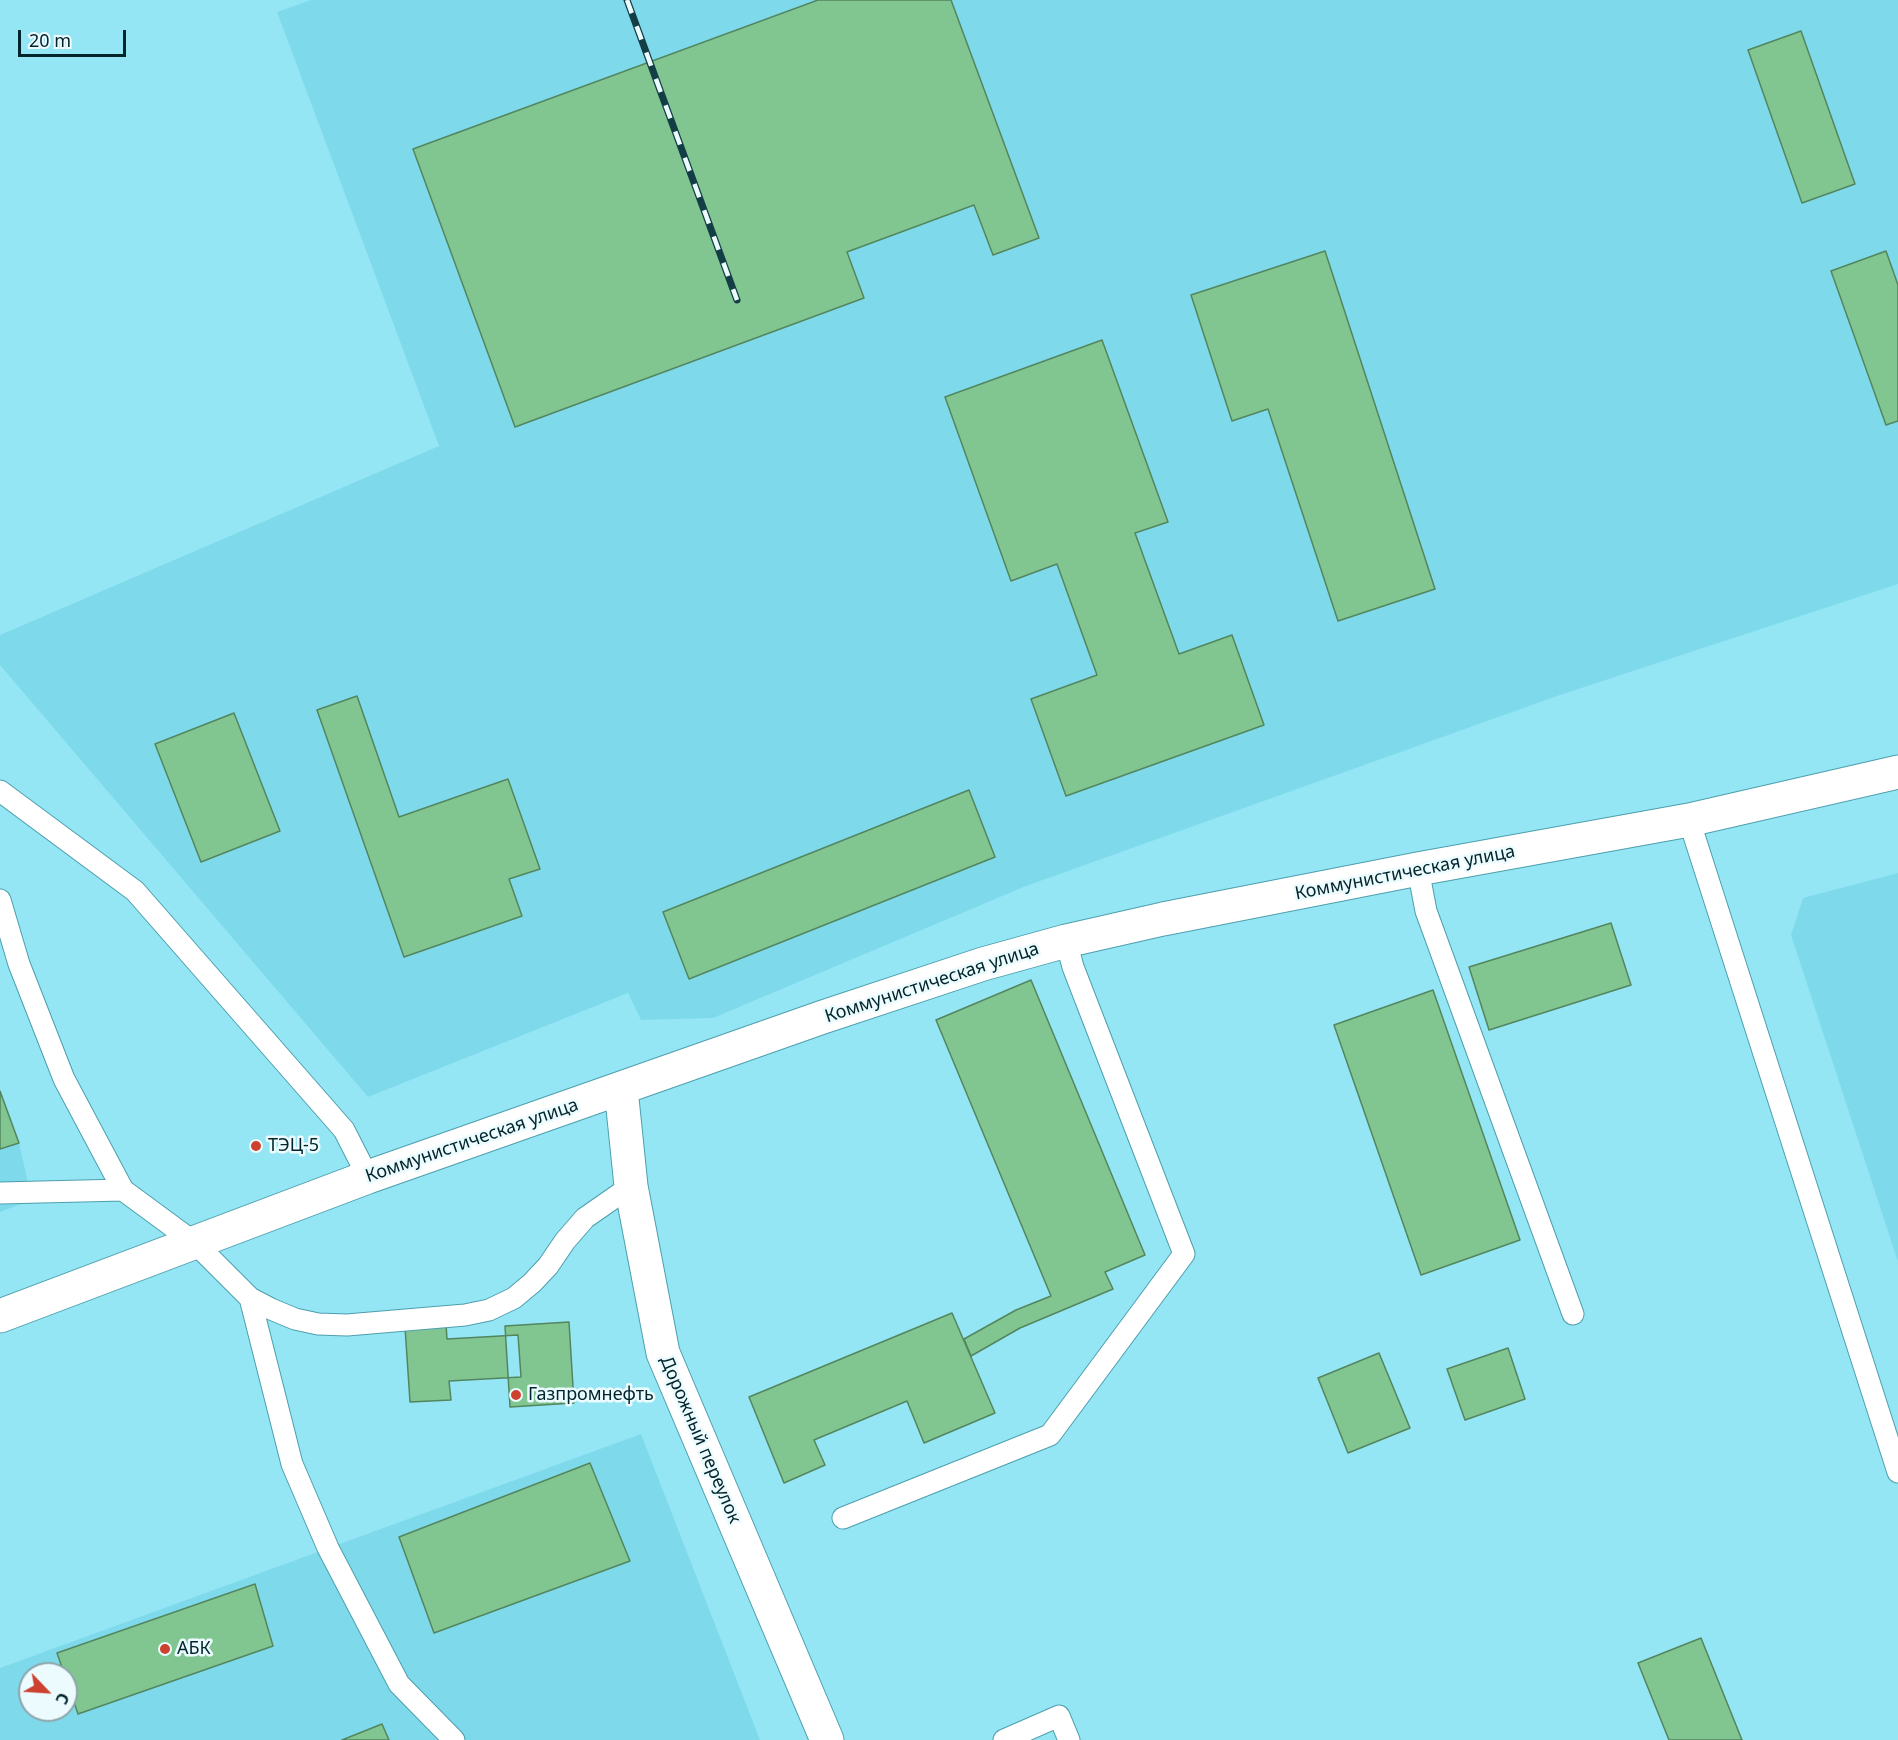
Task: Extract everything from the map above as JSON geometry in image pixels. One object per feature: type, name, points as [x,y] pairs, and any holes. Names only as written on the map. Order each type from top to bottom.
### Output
[{"type":"main road","name":"Коммунистическая улица","points":[[0,1316],[368,1177],[823,1017],[983,964],[1066,941],[1163,919],[1418,869],[1689,820],[1898,772]]},
{"type":"main road","name":"Дорожный переулок","points":[[621,1089],[632,1186],[663,1353],[827,1740]]},
{"type":"lane","points":[[0,791],[135,891],[344,1130],[368,1177]]},
{"type":"lane","points":[[1689,820],[1898,1472]]},
{"type":"lane","points":[[1418,869],[1426,911],[1574,1314]]},
{"type":"lane","points":[[0,900],[19,964],[64,1079],[123,1190],[195,1243],[250,1298],[295,1319],[318,1324],[373,1324],[465,1316],[489,1310],[514,1298],[532,1283],[585,1218],[632,1186]]},
{"type":"lane","points":[[843,1518],[1050,1435],[1184,1254],[1073,967],[1066,941]]},
{"type":"lane","points":[[0,1192],[123,1190]]},
{"type":"lane","points":[[250,1298],[292,1464],[328,1548],[399,1684],[454,1740]]},
{"type":"lane","points":[[1004,1740],[1059,1716],[1069,1740]]},
{"type":"shaded area","points":[[311,0],[1898,0],[1898,584],[1560,695],[1026,886],[713,1018],[641,1020],[628,993],[368,1097],[0,665],[0,635],[439,446],[277,12]]},
{"type":"shaded area","points":[[1898,873],[1898,1262],[1791,935],[1803,898]]},
{"type":"shaded area","points":[[0,1091],[19,1143],[32,1200],[0,1212]]},
{"type":"shaded area","points":[[641,1434],[760,1740],[0,1740],[0,1668]]},
{"type":"building","points":[[818,0],[951,0],[1039,238],[993,255],[974,205],[847,252],[864,298],[515,427],[413,149]]},
{"type":"building","points":[[1801,31],[1855,184],[1802,203],[1748,50]]},
{"type":"building","points":[[1325,251],[1435,589],[1338,621],[1268,409],[1232,421],[1191,295]]},
{"type":"building","points":[[1886,251],[1898,285],[1898,421],[1886,425],[1831,271]]},
{"type":"building","points":[[1102,340],[1168,522],[1135,533],[1179,654],[1232,635],[1264,725],[1066,796],[1031,699],[1097,675],[1057,564],[1011,581],[945,397]]},
{"type":"building","points":[[357,696],[399,817],[508,779],[540,869],[509,879],[522,916],[404,957],[317,710]]},
{"type":"building","points":[[234,713],[280,831],[201,862],[155,744]]},
{"type":"building","points":[[969,790],[995,857],[689,979],[663,912]]},
{"type":"building","points":[[1611,923],[1631,985],[1489,1030],[1469,967]]},
{"type":"building","points":[[1031,980],[1145,1255],[1105,1272],[1113,1289],[1020,1328],[971,1356],[964,1339],[1016,1310],[1051,1296],[936,1020]]},
{"type":"building","points":[[1433,990],[1520,1240],[1421,1275],[1334,1025]]},
{"type":"building","points":[[0,1091],[19,1143],[0,1149]]},
{"type":"building","points":[[952,1313],[995,1413],[924,1443],[907,1401],[814,1440],[825,1465],[784,1483],[749,1397]]},
{"type":"building","points":[[569,1322],[574,1403],[510,1407],[505,1326]]},
{"type":"building","points":[[446,1324],[447,1339],[518,1335],[521,1377],[449,1381],[451,1400],[410,1402],[405,1327]]},
{"type":"building","points":[[1508,1348],[1525,1399],[1465,1420],[1447,1369]]},
{"type":"building","points":[[1379,1353],[1410,1428],[1348,1453],[1318,1378]]},
{"type":"building","points":[[590,1463],[630,1561],[434,1633],[399,1537]]},
{"type":"building","name":"АБК","points":[[255,1584],[273,1646],[78,1714],[78,1662],[60,1662],[57,1653]]},
{"type":"building","points":[[1701,1638],[1742,1740],[1669,1740],[1638,1663]]},
{"type":"building","points":[[382,1724],[389,1740],[342,1740]]},
{"type":"railway","points":[[627,0],[737,300]]},
{"type":"place","name":"ТЭЦ-5","points":[[256,1146]]},
{"type":"place","name":"Газпромнефть","points":[[516,1395]]},
{"type":"place","name":"АБК","points":[[165,1649]]}]
